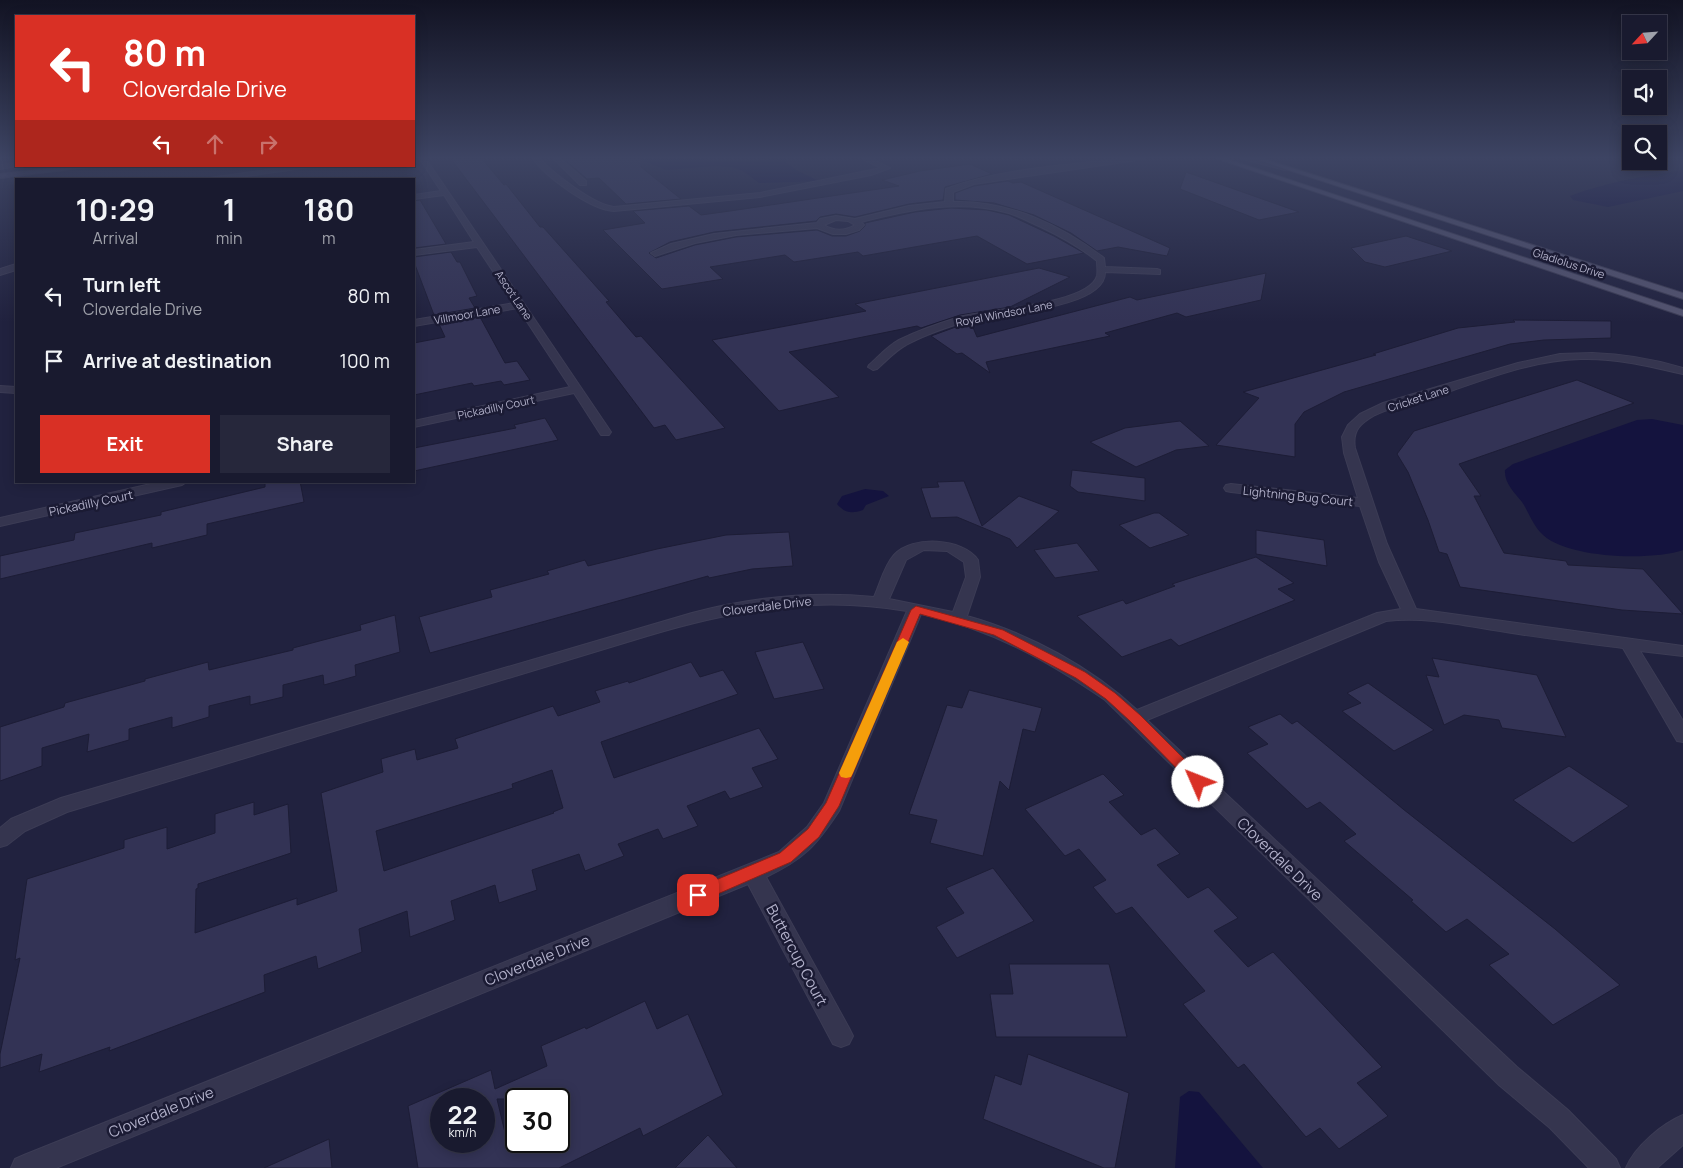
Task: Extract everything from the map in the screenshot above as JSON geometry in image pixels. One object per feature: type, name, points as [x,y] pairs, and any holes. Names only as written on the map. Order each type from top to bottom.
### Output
[{"type":"main road","name":"Gladiolus Drive","points":[[1385,214],[1683,313]]},
{"type":"main road","name":"Gladiolus Drive","points":[[1426,214],[1683,296]]},
{"type":"street","name":"Ascot Lane","points":[[460,214],[606,432]]},
{"type":"street","points":[[655,253],[689,241],[772,228],[818,225],[829,219],[844,218],[856,220],[884,214]]},
{"type":"street","points":[[1017,214],[1084,246],[1101,260],[1101,269],[1156,272]]},
{"type":"street","points":[[818,225],[828,230],[850,230],[859,227],[859,222],[856,220]]},
{"type":"street","points":[[415,253],[480,244]]},
{"type":"street","points":[[0,272],[15,267]]},
{"type":"street","name":"Royal Windsor Lane","points":[[873,367],[901,343],[963,319],[1043,306],[1065,300],[1092,288],[1102,277],[1101,269]]},
{"type":"street","name":"Villmoor Lane","points":[[415,323],[520,305]]},
{"type":"street","name":"Cricket Lane","points":[[1411,613],[1389,569],[1365,503],[1348,444],[1349,433],[1354,424],[1366,415],[1528,364],[1558,357],[1600,356],[1683,371]]},
{"type":"street","points":[[0,389],[15,390]]},
{"type":"street","name":"Pickadilly Court","points":[[415,424],[578,390]]},
{"type":"street","name":"Pickadilly Court","points":[[0,522],[173,483]]},
{"type":"street","name":"Lightning Bug Court","points":[[1231,488],[1365,503]]},
{"type":"street","points":[[880,602],[900,557],[921,546],[950,547],[971,560],[973,577],[958,620]]},
{"type":"street","name":"Cloverdale Drive","points":[[0,839],[18,825],[62,806],[710,613],[746,606],[801,600],[880,602],[958,620],[999,632],[1081,675],[1110,696],[1508,1076],[1559,1119],[1608,1168]]},
{"type":"street","name":"Cloverdale Drive","points":[[24,1168],[786,858],[814,833],[832,806],[916,610]]},
{"type":"street","points":[[1135,718],[1383,616],[1411,613],[1629,645],[1683,651]]},
{"type":"street","points":[[1629,645],[1683,736]]},
{"type":"street","name":"Buttercup Court","points":[[753,873],[841,1036]]},
{"type":"street","points":[[1639,1168],[1657,1149],[1683,1128]]},
{"type":"shaded area","points":[[1652,419],[1683,425],[1683,550],[1651,556],[1608,555],[1568,548],[1551,541],[1540,532],[1508,483],[1505,470],[1513,464],[1637,420]]},
{"type":"shaded area","points":[[865,489],[883,491],[889,496],[866,505],[863,510],[855,512],[848,512],[837,504],[842,496]]},
{"type":"shaded area","points":[[1189,1091],[1199,1092],[1263,1168],[1175,1168],[1180,1097]]},
{"type":"building","points":[[415,214],[428,214],[446,244],[415,248]]},
{"type":"building","points":[[492,214],[529,214],[609,301],[606,302],[636,337],[641,336],[725,428],[676,440],[665,425],[654,428]]},
{"type":"building","points":[[636,214],[870,214],[855,217],[836,214],[820,217],[816,221],[714,232],[670,242],[649,253],[656,258],[695,245],[736,237],[817,230],[832,236],[846,236],[860,231],[865,226],[865,223],[908,214],[1002,214],[1054,236],[1084,253],[1027,264],[977,236],[863,256],[858,252],[794,262],[785,255],[710,267],[723,279],[662,289],[603,230],[645,223]]},
{"type":"building","points":[[1029,214],[1092,214],[1170,248],[1167,256],[1118,247],[1097,251],[1071,233]]},
{"type":"building","points":[[1242,214],[1291,214],[1259,220]]},
{"type":"building","points":[[1406,236],[1452,251],[1385,267],[1365,262],[1351,248]]},
{"type":"building","points":[[451,252],[457,262],[460,262],[477,296],[469,298],[475,308],[434,315],[415,265],[415,257]]},
{"type":"building","points":[[1039,268],[1070,277],[1010,307],[960,315],[921,328],[917,326],[789,352],[839,397],[779,411],[712,340],[866,311],[855,304]]},
{"type":"building","points":[[1266,273],[1261,300],[1186,317],[1177,313],[1105,333],[1110,336],[986,362],[990,373],[962,353],[957,354],[931,336],[981,320],[972,325],[977,337],[1130,297],[1137,300]]},
{"type":"building","points":[[480,317],[505,363],[517,361],[530,380],[504,385],[501,381],[474,386],[472,383],[415,395],[415,343],[445,337],[439,324]]},
{"type":"building","points":[[1513,320],[1611,321],[1611,338],[1544,340],[1510,344],[1344,392],[1304,412],[1295,424],[1295,457],[1216,445],[1259,398],[1243,392],[1376,355],[1373,354],[1458,328],[1515,322]]},
{"type":"building","points":[[1577,380],[1634,403],[1459,464],[1481,496],[1474,496],[1504,553],[1566,561],[1568,565],[1643,569],[1683,614],[1622,610],[1460,587],[1447,554],[1439,552],[1408,472],[1397,454],[1414,431]]},
{"type":"building","points":[[545,418],[558,440],[415,471],[415,448],[516,428],[514,425]]},
{"type":"building","points":[[1180,421],[1209,446],[1176,450],[1136,467],[1090,442],[1125,428]]},
{"type":"building","points":[[1072,470],[1145,478],[1145,501],[1078,492],[1070,486]]},
{"type":"building","points":[[964,481],[982,526],[1019,496],[1059,511],[1017,548],[1010,539],[957,517],[931,518],[921,488],[939,487],[937,482]]},
{"type":"building","points":[[265,483],[300,483],[304,502],[207,524],[207,535],[152,548],[152,543],[0,579],[0,556],[74,540],[75,533],[161,515],[161,512],[265,487]]},
{"type":"building","points":[[1159,513],[1189,535],[1150,548],[1119,525]]},
{"type":"building","points":[[1256,530],[1324,540],[1327,566],[1256,554]]},
{"type":"building","points":[[789,532],[793,566],[752,569],[709,578],[708,576],[430,653],[419,617],[492,597],[490,590],[549,574],[547,571],[585,560],[588,566],[726,535]]},
{"type":"building","points":[[1077,543],[1099,571],[1055,578],[1034,550]]},
{"type":"building","points":[[1256,557],[1294,583],[1278,589],[1295,600],[1179,646],[1171,639],[1122,657],[1077,616],[1123,600],[1126,604],[1175,586],[1172,584]]},
{"type":"building","points":[[395,615],[400,652],[355,665],[356,676],[324,685],[323,675],[283,685],[283,697],[250,705],[250,696],[209,706],[209,717],[172,728],[172,717],[129,729],[129,740],[87,752],[89,734],[42,748],[42,766],[0,781],[0,727],[64,707],[65,703],[145,681],[145,679],[208,662],[209,670],[293,650],[293,648],[361,630],[360,625]]},
{"type":"building","points":[[803,642],[824,689],[774,699],[755,652]]},
{"type":"building","points":[[1432,658],[1537,675],[1566,737],[1502,728],[1499,720],[1464,715],[1444,725],[1426,675],[1439,677]]},
{"type":"building","points":[[691,662],[700,677],[723,670],[738,694],[601,742],[614,778],[759,728],[778,759],[752,768],[763,787],[730,799],[725,791],[687,806],[698,826],[663,839],[658,829],[618,844],[624,856],[585,871],[579,854],[532,870],[537,890],[499,903],[495,885],[451,901],[455,920],[410,937],[407,911],[359,929],[362,952],[318,969],[316,956],[264,975],[265,992],[109,1051],[110,1047],[39,1072],[42,1054],[0,1068],[0,1054],[20,958],[15,960],[27,879],[124,848],[124,840],[167,827],[167,849],[215,833],[215,814],[254,802],[254,815],[288,804],[291,853],[198,884],[196,889],[195,933],[297,898],[297,905],[337,891],[321,793],[383,772],[381,759],[415,749],[417,760],[458,748],[455,739],[553,706],[558,716],[600,702],[595,691],[628,681],[629,683]],"holes":[[[552,770],[563,808],[554,813],[384,871],[376,831],[513,788],[512,784]]]},
{"type":"building","points":[[1368,683],[1434,730],[1394,751],[1342,711],[1361,703],[1347,693]]},
{"type":"building","points":[[969,690],[1042,708],[1035,732],[1023,729],[1009,790],[1000,781],[983,856],[930,843],[937,820],[909,814],[947,705],[962,708]]},
{"type":"building","points":[[1280,714],[1292,724],[1297,721],[1403,809],[1555,929],[1620,985],[1553,1025],[1489,965],[1509,954],[1467,919],[1446,932],[1411,901],[1413,900],[1344,841],[1356,834],[1320,802],[1307,809],[1247,753],[1268,744],[1248,727]]},
{"type":"building","points":[[1569,766],[1629,806],[1573,843],[1513,800]]},
{"type":"building","points":[[1103,774],[1124,795],[1109,802],[1141,835],[1155,828],[1180,854],[1157,865],[1188,898],[1208,887],[1238,918],[1214,931],[1248,967],[1273,952],[1382,1067],[1357,1083],[1388,1116],[1339,1149],[1320,1128],[1306,1137],[1244,1064],[1238,1068],[1183,1004],[1205,991],[1132,907],[1116,914],[1093,887],[1106,880],[1079,849],[1065,856],[1025,809]]},
{"type":"building","points":[[993,868],[1034,921],[957,958],[936,927],[964,913],[946,888]]},
{"type":"building","points":[[1009,964],[1109,964],[1127,1037],[996,1037],[990,994],[1013,994]]},
{"type":"building","points":[[645,1001],[657,1029],[688,1014],[723,1095],[643,1136],[640,1128],[559,1168],[418,1168],[408,1106],[430,1096],[430,1153],[495,1153],[495,1089],[547,1066],[541,1046],[585,1027],[586,1029]]},
{"type":"building","points":[[1028,1054],[1129,1093],[1115,1168],[1104,1168],[983,1119],[995,1075],[1021,1085]]},
{"type":"building","points":[[491,1070],[495,1088],[450,1088]]},
{"type":"building","points":[[708,1135],[737,1168],[675,1168]]},
{"type":"building","points":[[329,1139],[332,1168],[264,1168]]},
{"type":"slow traffic","points":[[846,773],[903,642]]},
{"type":"route","points":[[698,895],[786,858],[814,833],[832,806],[916,610],[999,632],[1081,675],[1110,696],[1135,718],[1198,782]]}]
